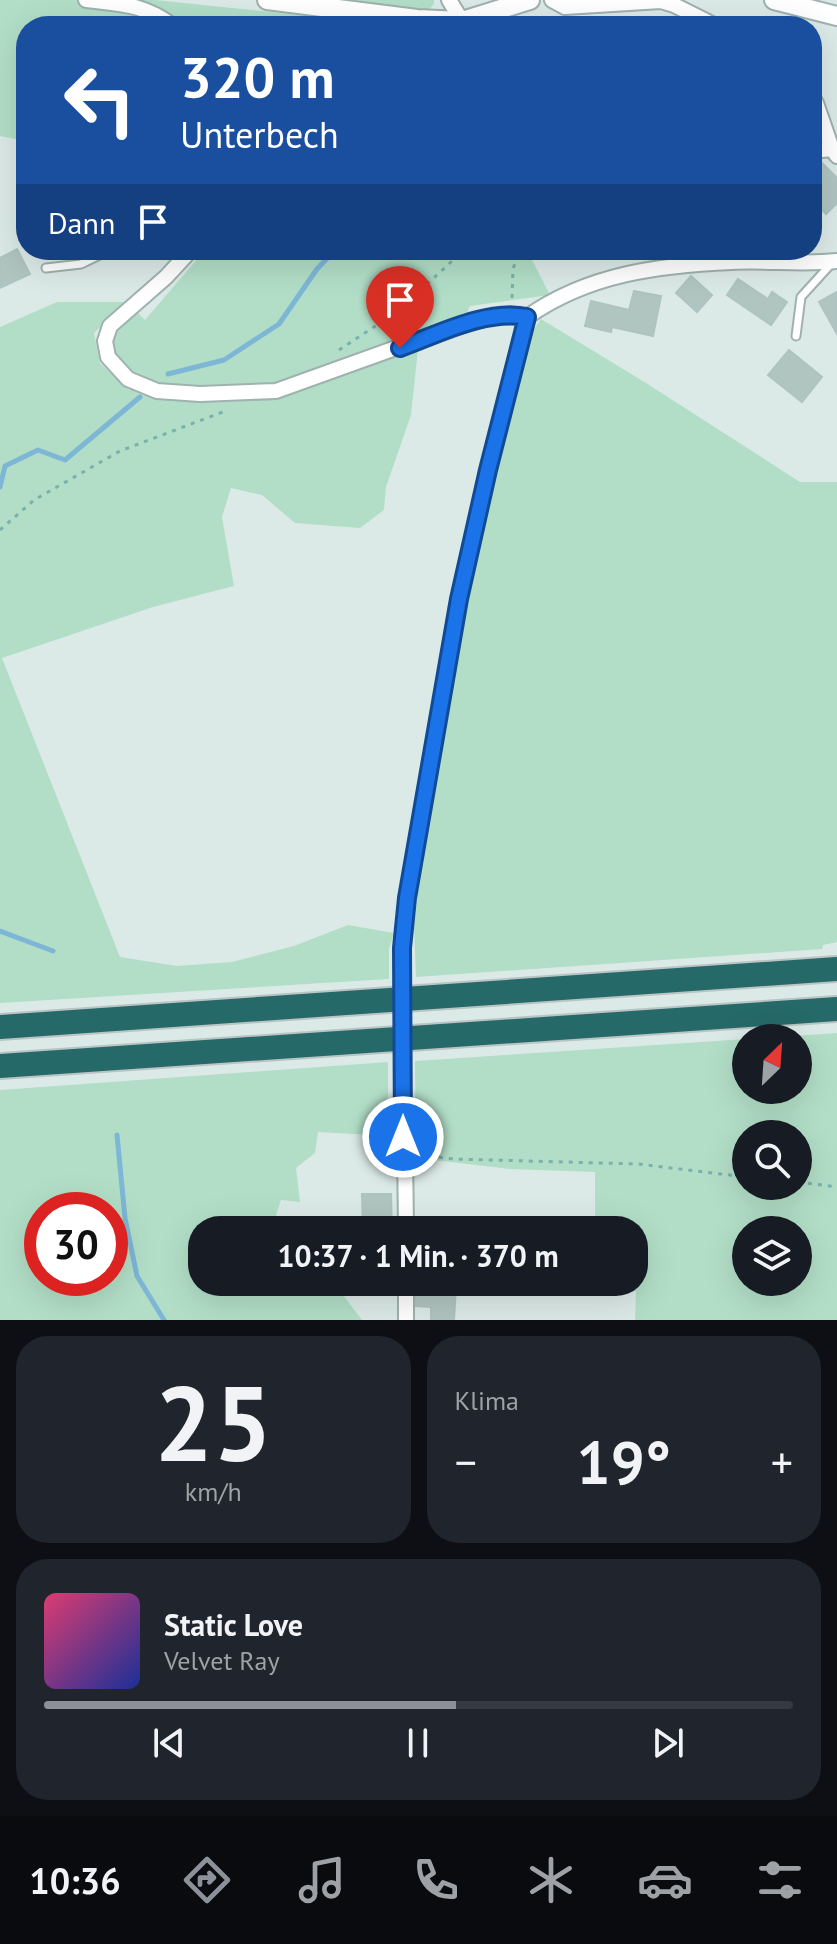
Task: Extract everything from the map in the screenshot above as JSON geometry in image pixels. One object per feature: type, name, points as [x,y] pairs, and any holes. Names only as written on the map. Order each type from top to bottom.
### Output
[{"type":"highway","points":[[0,1027],[837,969]]},
{"type":"highway","points":[[0,1066],[837,1009]]},
{"type":"street","points":[[86,0],[140,7],[160,16]]},
{"type":"street","points":[[267,0],[378,16]]},
{"type":"street","points":[[485,16],[530,0]]},
{"type":"street","points":[[552,0],[565,7],[661,1],[696,16]]},
{"type":"street","points":[[774,0],[837,16]]},
{"type":"street","points":[[822,122],[834,153]]},
{"type":"street","points":[[182,260],[110,326],[105,341],[108,357],[128,379],[157,391],[200,394],[276,391],[443,331],[511,314],[532,313],[586,285],[643,269],[732,262],[835,262]]},
{"type":"street","points":[[406,1216],[402,948],[407,898],[454,625],[488,470],[532,313]]},
{"type":"street","points":[[406,1296],[406,1320]]},
{"type":"lane","points":[[46,268],[81,264],[89,260]]},
{"type":"lane","points":[[796,336],[801,297],[835,262]]},
{"type":"path","points":[[332,354],[398,311],[453,260]]},
{"type":"path","points":[[511,314],[513,269],[516,260]]},
{"type":"path","points":[[0,530],[34,500],[120,451],[239,405]]},
{"type":"path","points":[[404,1143],[416,1155],[454,1159],[638,1164],[732,1175]]},
{"type":"path","points":[[812,1184],[837,1187]]},
{"type":"green space","points":[[0,0],[156,0],[308,16],[16,16],[16,139],[0,136]]},
{"type":"green space","points":[[341,0],[434,0],[434,4],[428,10]]},
{"type":"green space","points":[[196,260],[532,260],[550,295],[470,306],[457,335],[418,349],[411,415],[386,487],[384,510],[360,528],[295,523],[262,495],[231,488],[222,517],[234,586],[153,607],[2,658],[120,957],[177,966],[232,962],[294,946],[348,925],[394,933],[389,949],[389,979],[0,1003],[0,327],[57,302],[127,302],[94,333],[100,363],[129,390],[137,378],[115,352],[114,338],[136,311],[145,320]]},
{"type":"green space","points":[[541,319],[800,482],[837,482],[837,942],[823,945],[822,949],[416,977],[414,928],[421,866],[475,552],[519,375],[532,332]]},
{"type":"green space","points":[[837,1033],[837,1320],[635,1320],[636,1296],[648,1296],[648,1216],[595,1216],[595,1172],[510,1169],[416,1158],[415,1061],[732,1040],[732,1104],[812,1104],[812,1035]]},
{"type":"green space","points":[[388,1062],[388,1136],[318,1132],[315,1153],[296,1168],[300,1202],[281,1200],[277,1216],[188,1216],[188,1296],[344,1296],[362,1320],[0,1320],[0,1090]]},
{"type":"building","points":[[822,163],[837,178],[837,203],[826,214],[822,210]]},
{"type":"building","points":[[16,250],[16,260],[23,260],[30,274],[0,288],[0,258]]},
{"type":"building","points":[[691,276],[712,295],[697,312],[676,293]]},
{"type":"building","points":[[738,279],[768,299],[772,292],[787,302],[771,325],[727,295]]},
{"type":"building","points":[[634,291],[661,296],[653,336],[612,327],[611,332],[585,326],[591,301],[629,310]]},
{"type":"building","points":[[837,292],[837,334],[819,302]]},
{"type":"building","points":[[789,350],[822,377],[802,402],[768,375]]},
{"type":"building","points":[[362,1194],[391,1194],[392,1216],[363,1216]]},
{"type":"building","points":[[416,1296],[455,1296],[454,1320],[431,1320],[431,1307],[416,1306]]},
{"type":"waterway","points":[[168,374],[224,360],[279,324],[326,260]]},
{"type":"waterway","points":[[0,487],[5,466],[38,450],[65,460],[140,397]]},
{"type":"waterway","points":[[0,931],[53,951]]},
{"type":"waterway","points":[[117,1135],[125,1218],[137,1276],[164,1320]]},
{"type":"route","points":[[400,348],[491,317],[511,314],[527,317],[459,599],[407,898],[402,948],[403,1137]]}]
